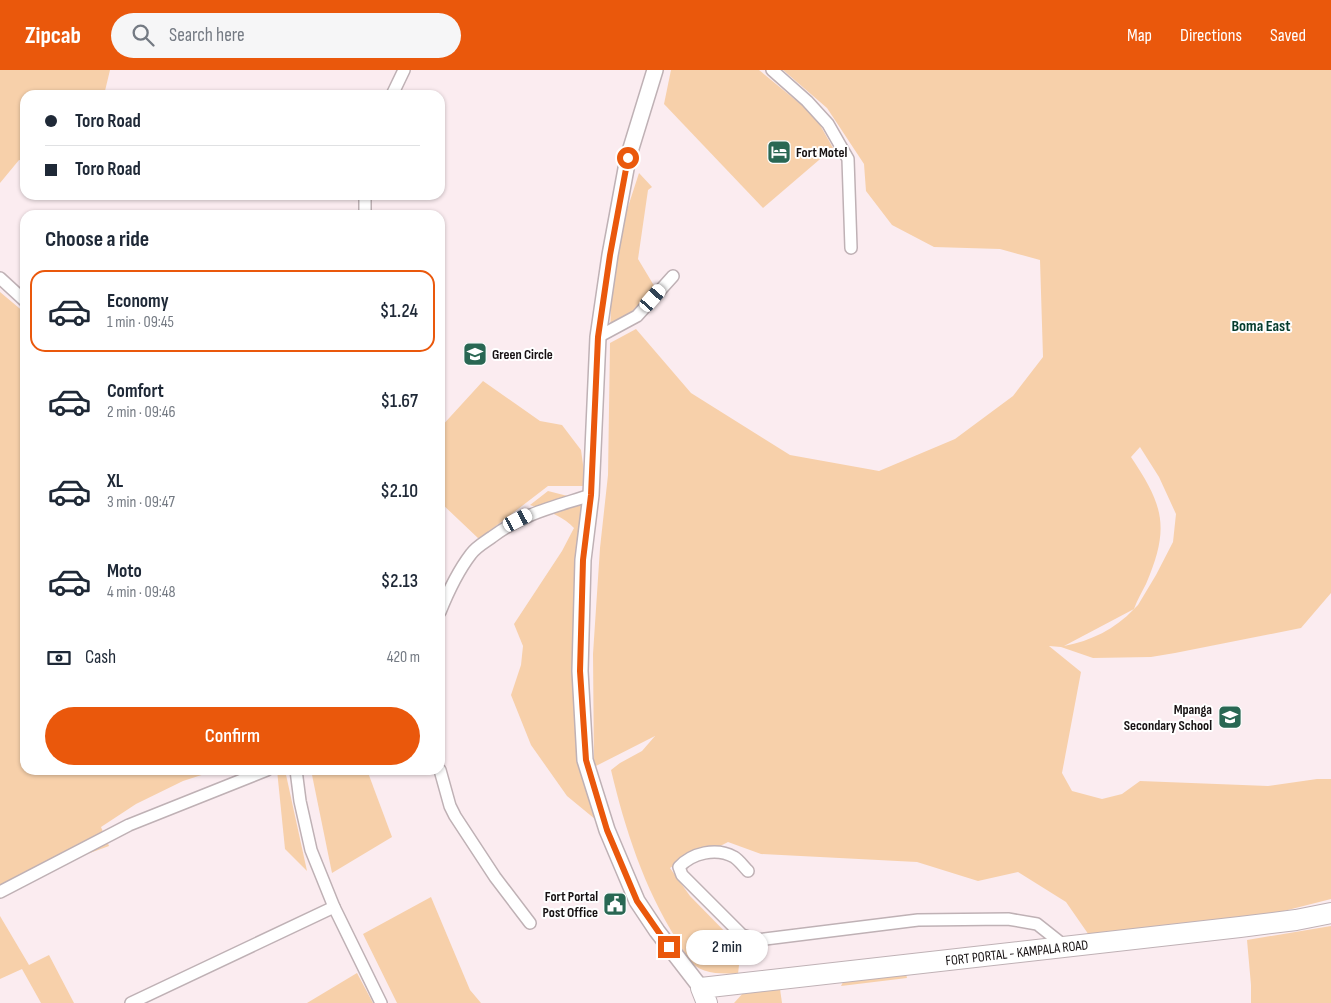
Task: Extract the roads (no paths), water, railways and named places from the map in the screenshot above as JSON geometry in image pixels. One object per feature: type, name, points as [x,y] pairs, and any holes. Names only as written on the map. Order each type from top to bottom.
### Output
[{"type":"highway","name":"FORT PORTAL - KAMPALA ROAD","points":[[704,996],[1066,946],[1286,922],[1331,912]]},
{"type":"main road","points":[[655,70],[628,158],[610,255],[598,337],[591,495],[583,560],[580,671],[586,760],[607,830],[637,901],[704,996]]},
{"type":"street","points":[[394,90],[404,70]]},
{"type":"street","points":[[772,70],[807,100],[828,124],[848,160],[852,248]]},
{"type":"street","points":[[365,200],[365,210]]},
{"type":"street","points":[[598,337],[637,316],[673,276]]},
{"type":"street","points":[[0,278],[20,296]]},
{"type":"street","points":[[445,601],[463,565],[472,552],[484,542],[505,527],[532,513],[591,495]]},
{"type":"street","points":[[0,892],[129,825],[254,775]]},
{"type":"street","points":[[297,775],[300,801],[312,850],[334,907],[381,1003]]},
{"type":"street","points":[[441,775],[450,806],[455,816],[495,876],[530,923]]},
{"type":"street","points":[[748,872],[734,857],[717,852],[693,855],[679,867],[682,875],[742,934],[757,940],[918,920],[1008,919],[1037,924],[1066,946]]},
{"type":"street","points":[[138,1002],[334,907]]},
{"type":"place","name":"Fort Motel","points":[[779,152]]},
{"type":"place","name":"Green Circle","points":[[475,354]]},
{"type":"place","name":"Mpanga Secondary School","points":[[1230,717]]},
{"type":"place","name":"Fort Portal Post Office","points":[[615,904]]},
{"type":"district","name":"Boma East","points":[[1261,326]]}]
